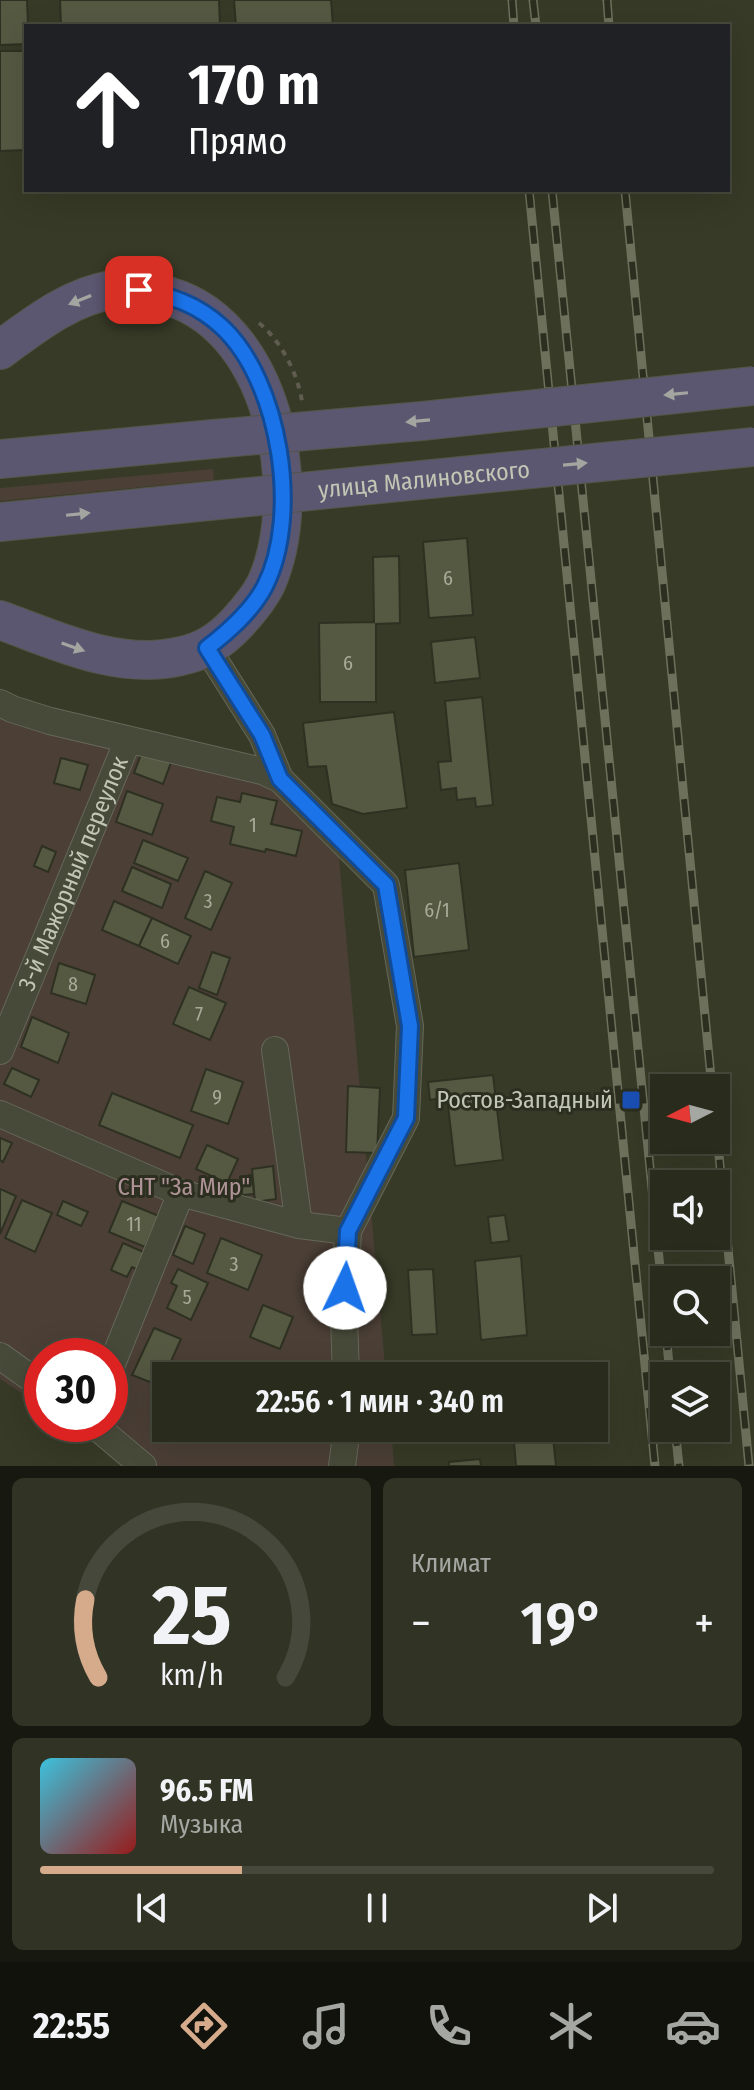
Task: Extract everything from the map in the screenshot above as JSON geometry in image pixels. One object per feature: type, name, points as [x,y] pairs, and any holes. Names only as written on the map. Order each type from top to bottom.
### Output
[{"type":"highway","points":[[0,350],[63,307],[90,295],[113,290],[139,290],[170,296],[197,308],[222,328],[239,348],[265,395],[281,465],[282,501],[280,533],[265,586],[247,612],[207,648],[181,657],[150,661],[120,659],[85,651],[0,620]]},
{"type":"highway","points":[[0,459],[422,421],[754,386]]},
{"type":"highway","name":"улица Малиновского","points":[[0,522],[754,447]]},
{"type":"street","points":[[207,648],[262,735],[280,779]]},
{"type":"street","points":[[0,703],[50,721],[262,771],[280,779],[386,885],[410,1026],[406,1118],[348,1231],[346,1362]]},
{"type":"street","name":"3-й Мажорный переулок","points":[[0,1051],[128,740]]},
{"type":"street","points":[[275,1050],[299,1225]]},
{"type":"street","points":[[0,1114],[181,1193],[299,1225],[348,1231]]},
{"type":"street","points":[[123,1338],[181,1193]]},
{"type":"street","points":[[0,1356],[24,1373]]},
{"type":"street","points":[[114,1442],[143,1466]]},
{"type":"street","points":[[342,1466],[345,1442]]},
{"type":"green space","points":[[213,469],[214,480],[0,501],[0,488]]},
{"type":"green space","name":"СНТ \"За Мир\"","points":[[0,695],[287,775],[336,825],[385,1362],[152,1362],[152,1442],[392,1442],[394,1466],[126,1466],[98,1442],[128,1442],[128,1338],[24,1338],[24,1394],[0,1379]]},
{"type":"building","points":[[0,0],[27,0],[28,24],[24,24],[24,44],[0,45]]},
{"type":"building","points":[[60,0],[219,0],[220,24],[61,24]]},
{"type":"building","points":[[234,0],[331,0],[333,24],[236,24]]},
{"type":"building","points":[[0,51],[24,51],[24,150],[0,151]]},
{"type":"building","points":[[467,538],[473,615],[429,618],[423,542]]},
{"type":"building","points":[[399,556],[400,623],[376,624],[376,702],[320,702],[319,623],[374,622],[373,557]]},
{"type":"building","points":[[475,637],[480,678],[435,683],[431,642]]},
{"type":"building","points":[[482,697],[493,805],[476,807],[475,798],[457,800],[456,788],[441,790],[438,762],[451,761],[445,701]]},
{"type":"building","points":[[394,712],[407,808],[363,814],[332,804],[326,766],[308,767],[303,723]]},
{"type":"building","points":[[143,749],[172,760],[163,784],[134,773]]},
{"type":"building","points":[[61,758],[88,765],[80,790],[54,783]]},
{"type":"building","points":[[127,791],[163,804],[152,835],[116,822]]},
{"type":"building","points":[[242,793],[277,801],[271,824],[302,831],[296,856],[230,844],[234,827],[211,821],[217,797],[240,802]]},
{"type":"building","points":[[143,840],[188,858],[178,881],[134,863]]},
{"type":"building","points":[[42,846],[56,852],[48,872],[34,866]]},
{"type":"building","points":[[459,863],[469,950],[414,957],[405,870]]},
{"type":"building","points":[[132,867],[171,884],[162,908],[122,891]]},
{"type":"building","points":[[205,871],[232,883],[211,930],[185,918]]},
{"type":"building","points":[[114,901],[152,918],[139,946],[102,930]]},
{"type":"building","points":[[152,918],[191,936],[178,964],[139,946]]},
{"type":"building","points":[[212,952],[230,958],[217,995],[199,988]]},
{"type":"building","points":[[59,963],[95,975],[86,1004],[51,993]]},
{"type":"building","points":[[189,987],[226,1003],[210,1040],[173,1024]]},
{"type":"building","points":[[32,1017],[69,1033],[58,1063],[21,1047]]},
{"type":"building","points":[[12,1068],[39,1080],[31,1097],[4,1084]]},
{"type":"building","points":[[206,1069],[243,1082],[228,1124],[191,1111]]},
{"type":"building","points":[[493,1075],[503,1160],[455,1166],[447,1097],[430,1100],[428,1082]]},
{"type":"building","points":[[348,1086],[380,1088],[377,1153],[346,1152]]},
{"type":"building","points":[[112,1093],[193,1125],[180,1158],[99,1125]]},
{"type":"building","points":[[0,1138],[12,1143],[3,1162],[0,1160]]},
{"type":"building","points":[[207,1145],[238,1159],[227,1183],[196,1169]]},
{"type":"building","points":[[273,1166],[276,1199],[255,1202],[252,1169]]},
{"type":"building","points":[[252,1175],[254,1194],[242,1195],[240,1177]]},
{"type":"building","points":[[0,1189],[16,1196],[0,1234]]},
{"type":"building","points":[[22,1200],[52,1213],[35,1252],[5,1238]]},
{"type":"building","points":[[63,1201],[88,1212],[81,1226],[57,1215]]},
{"type":"building","points":[[122,1201],[159,1216],[145,1247],[109,1232]]},
{"type":"building","points":[[505,1215],[509,1241],[491,1243],[488,1217]]},
{"type":"building","points":[[185,1226],[205,1234],[193,1264],[173,1255]]},
{"type":"building","points":[[221,1238],[262,1255],[248,1290],[207,1273]]},
{"type":"building","points":[[123,1243],[150,1255],[143,1272],[132,1267],[127,1277],[111,1270]]},
{"type":"building","points":[[521,1256],[527,1335],[481,1340],[475,1261]]},
{"type":"building","points":[[178,1269],[208,1283],[191,1320],[167,1308],[177,1286],[171,1283]]},
{"type":"building","points":[[433,1269],[437,1334],[412,1335],[408,1270]]},
{"type":"building","points":[[263,1305],[293,1317],[280,1349],[250,1337]]},
{"type":"building","points":[[154,1328],[181,1339],[171,1362],[152,1362],[152,1383],[132,1375]]},
{"type":"building","points":[[514,1442],[554,1442],[556,1466],[516,1466]]},
{"type":"building","points":[[480,1459],[481,1466],[449,1466],[449,1462]]},
{"type":"railway","points":[[512,0],[514,24]]},
{"type":"railway","points":[[533,0],[536,24]]},
{"type":"railway","points":[[607,0],[609,24]]},
{"type":"railway","points":[[529,192],[655,1466]]},
{"type":"railway","points":[[552,192],[660,1266]]},
{"type":"railway","points":[[625,192],[711,1074]]},
{"type":"railway","points":[[719,1154],[749,1466]]},
{"type":"railway","points":[[667,1346],[669,1362]]},
{"type":"railway","points":[[676,1442],[679,1466]]},
{"type":"place","name":"Ростов-Западный","points":[[631,1100]]},
{"type":"route","points":[[139,290],[170,296],[197,308],[222,328],[253,369],[265,395],[273,421],[282,483],[280,533],[274,563],[265,586],[247,612],[207,648],[262,735],[280,779],[386,885],[410,1026],[406,1118],[348,1231],[345,1288]]}]
